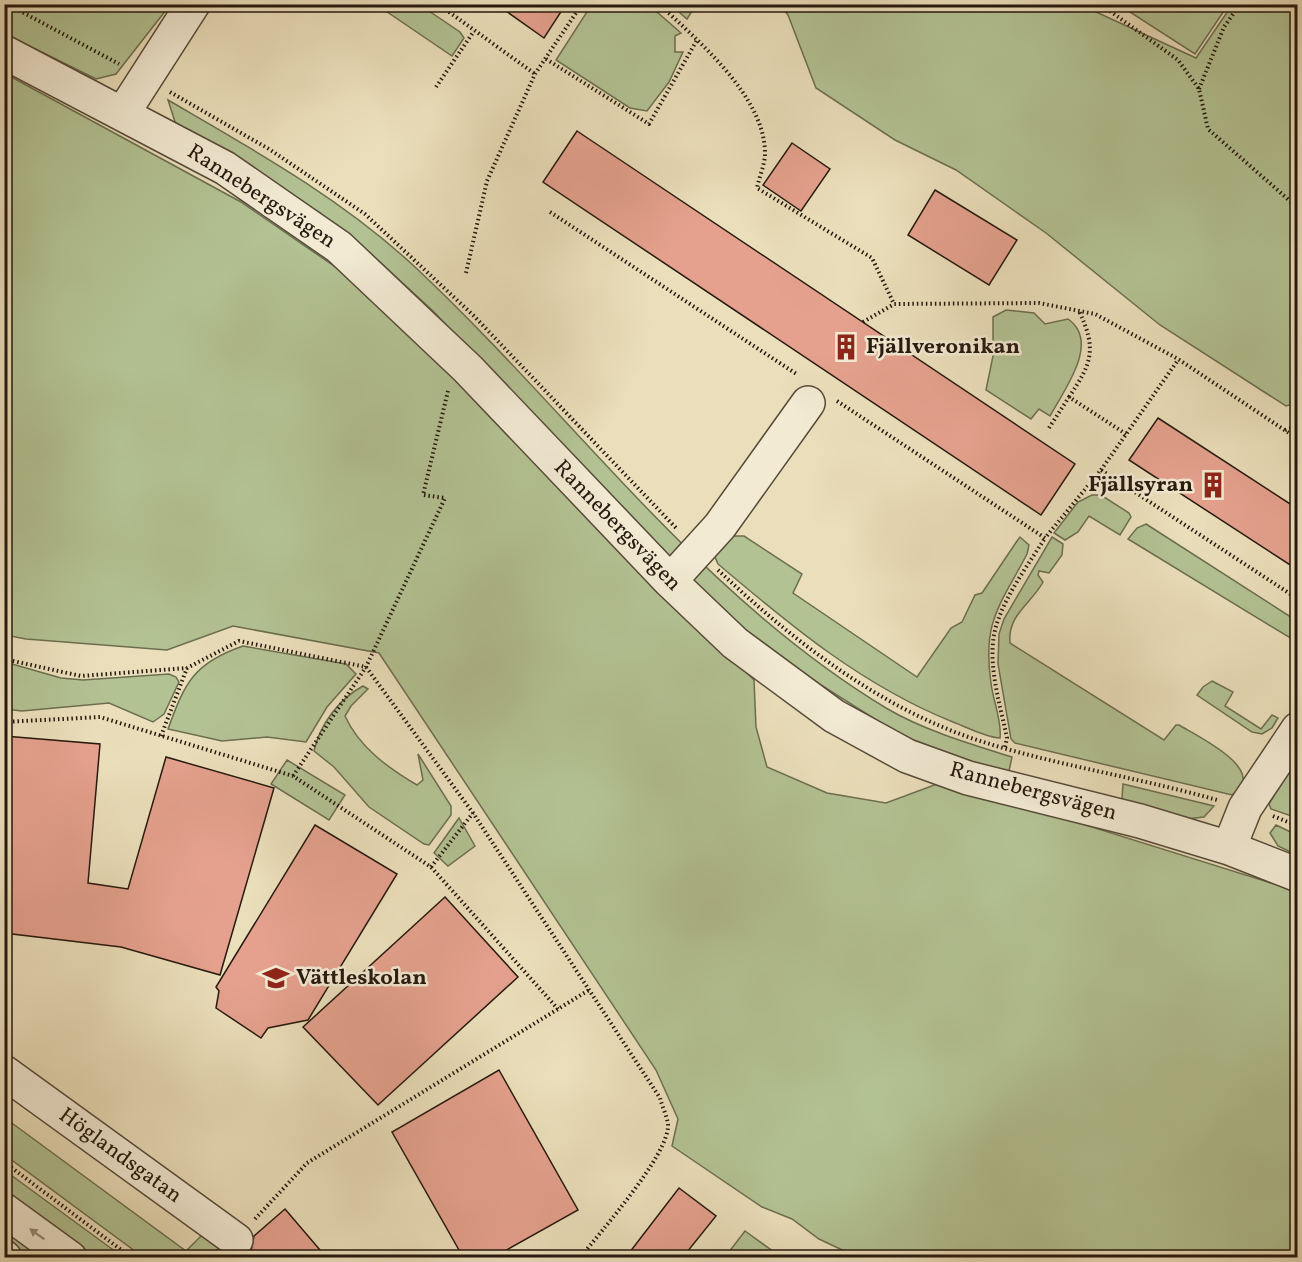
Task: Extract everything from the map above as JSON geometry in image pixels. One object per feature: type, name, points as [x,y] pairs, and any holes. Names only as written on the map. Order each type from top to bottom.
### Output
[{"type":"street","points":[[123,114],[193,4]]},
{"type":"street","name":"Rannebergsvägen","points":[[4,52],[225,168],[339,247],[468,369],[670,581],[735,643],[834,716],[907,756],[968,778],[1140,821],[1229,848],[1298,875]]},
{"type":"street","points":[[670,581],[698,552],[735,506],[813,392]]},
{"type":"street","points":[[1229,848],[1245,808],[1298,729]]},
{"type":"street","name":"Höglandsgatan","points":[[4,1072],[236,1239]]},
{"type":"street","points":[[4,1210],[70,1257]]},
{"type":"path","points":[[7,4],[269,148],[365,214],[473,315],[698,552],[744,595],[814,651],[890,702],[974,738],[1162,784],[1298,826]]},
{"type":"path","points":[[438,4],[534,74]]},
{"type":"path","points":[[466,273],[487,181],[534,74],[582,4]]},
{"type":"path","points":[[659,4],[697,39],[748,97],[758,123],[765,156],[757,188],[872,258],[894,304]]},
{"type":"path","points":[[1199,88],[1224,27],[1240,4]]},
{"type":"path","points":[[1110,10],[1178,60],[1199,88],[1208,129],[1298,208]]},
{"type":"path","points":[[436,87],[474,30]]},
{"type":"path","points":[[546,59],[649,124],[697,39]]},
{"type":"path","points":[[550,212],[813,392],[1045,538]]},
{"type":"path","points":[[863,322],[894,304],[1039,303],[1095,314],[1178,359],[1298,439]]},
{"type":"path","points":[[1049,428],[1087,370],[1091,336],[1079,311]]},
{"type":"path","points":[[1005,747],[1007,738],[995,681],[993,646],[996,625],[1003,606],[1045,538],[1101,470],[1178,359]]},
{"type":"path","points":[[293,776],[366,667],[445,498],[423,495],[448,391]]},
{"type":"path","points":[[1069,397],[1126,434]]},
{"type":"path","points":[[1285,430],[1298,426]]},
{"type":"path","points":[[1101,470],[1298,599]]},
{"type":"path","points":[[4,659],[81,676],[187,668],[239,641],[366,667],[473,813],[660,1098],[668,1125],[664,1144],[642,1178],[580,1257]]},
{"type":"path","points":[[161,736],[187,668]]},
{"type":"path","points":[[4,722],[100,717],[293,776],[431,867],[558,1009]]},
{"type":"path","points":[[431,867],[473,813]]},
{"type":"path","points":[[236,1239],[307,1163],[589,990]]},
{"type":"path","points":[[4,1162],[132,1257]]},
{"type":"green space","points":[[592,4],[649,5],[681,33],[675,36],[675,52],[683,52],[669,82],[647,111],[630,108],[556,60]]},
{"type":"green space","points":[[4,5],[170,5],[116,74],[96,79],[5,34]]},
{"type":"green space","points":[[377,5],[420,5],[460,32],[464,38],[452,56]]},
{"type":"green space","points":[[671,5],[696,5],[687,19]]},
{"type":"green space","points":[[780,5],[1071,5],[1094,11],[1196,58],[1232,5],[1297,5],[1297,403],[1286,406],[1160,325],[1046,233],[956,170],[895,140],[816,88],[788,15]]},
{"type":"green space","points":[[1119,5],[1228,5],[1195,54]]},
{"type":"green space","points":[[4,73],[241,202],[411,319],[585,508],[754,680],[756,727],[767,767],[827,793],[886,803],[945,781],[1297,891],[1297,1257],[857,1257],[819,1239],[792,1219],[762,1207],[672,1146],[678,1119],[656,1070],[379,653],[233,626],[167,650],[26,639],[5,635]]},
{"type":"green space","points":[[168,100],[327,197],[387,242],[473,324],[696,558],[756,612],[819,663],[900,716],[947,736],[1012,757],[1009,771],[970,761],[900,735],[791,666],[724,613],[432,310],[371,254],[320,213],[176,125]]},
{"type":"green space","points":[[1006,310],[1034,313],[1045,324],[1068,319],[1077,329],[1081,340],[1077,366],[1050,416],[1039,409],[1031,419],[986,390],[993,356],[993,317]]},
{"type":"green space","points":[[1092,495],[1101,495],[1129,513],[1131,517],[1120,535],[1089,516],[1078,532],[1065,540],[1054,533],[1078,502]]},
{"type":"green space","points":[[1146,524],[1297,621],[1297,642],[1128,539],[1137,528]]},
{"type":"green space","points":[[731,536],[744,536],[802,574],[793,593],[917,677],[951,628],[962,622],[975,595],[982,593],[1020,537],[1029,545],[1027,554],[1001,601],[991,629],[989,644],[991,683],[1000,724],[1000,738],[982,734],[953,722],[889,691],[858,673],[801,632],[718,564],[715,557],[718,550]]},
{"type":"green space","points":[[1052,537],[1063,544],[1062,555],[1049,573],[1039,571],[1038,575],[1043,582],[1016,617],[1010,633],[1010,643],[1164,740],[1176,725],[1179,725],[1214,746],[1237,765],[1243,775],[1242,786],[1232,795],[1015,743],[1011,739],[998,664],[999,634],[1004,619]]},
{"type":"green space","points":[[243,646],[346,664],[356,674],[327,707],[306,742],[267,737],[222,741],[168,729],[186,687],[202,667]]},
{"type":"green space","points":[[5,662],[61,678],[83,680],[169,674],[176,677],[179,682],[164,714],[153,722],[109,703],[22,711],[5,709]]},
{"type":"green space","points":[[1212,681],[1233,692],[1225,706],[1261,729],[1272,715],[1278,718],[1272,728],[1262,734],[1252,732],[1197,695]]},
{"type":"green space","points":[[363,686],[368,689],[351,706],[345,716],[358,737],[375,756],[417,785],[423,780],[418,754],[451,806],[451,815],[429,845],[424,844],[369,807],[334,767],[314,751],[321,731],[332,713],[354,691]]},
{"type":"green space","points":[[287,760],[345,795],[329,820],[271,784]]},
{"type":"green space","points":[[1289,769],[1297,774],[1297,818],[1271,809],[1269,804]]},
{"type":"green space","points":[[1123,784],[1214,806],[1204,817],[1186,819],[1122,799]]},
{"type":"green space","points":[[459,818],[475,846],[448,866],[434,853]]},
{"type":"green space","points":[[1276,825],[1297,835],[1297,855],[1278,846],[1270,833]]},
{"type":"green space","points":[[5,1118],[186,1251],[203,1234],[225,1240],[211,1257],[143,1257],[5,1155]]},
{"type":"green space","points":[[4,1170],[123,1257],[89,1257],[5,1195]]},
{"type":"green space","points":[[5,1223],[51,1257],[20,1257],[5,1246]]},
{"type":"green space","points":[[745,1231],[781,1257],[725,1257]]},
{"type":"building","points":[[496,4],[566,4],[544,38]]},
{"type":"building","name":"Fjällveronikan","points":[[577,131],[1075,464],[1041,515],[543,182]]},
{"type":"building","points":[[792,143],[830,169],[801,211],[763,185]]},
{"type":"building","points":[[935,190],[1017,240],[989,285],[908,235]]},
{"type":"building","name":"Fjällsyran","points":[[1158,418],[1298,509],[1298,570],[1129,460]]},
{"type":"building","points":[[4,736],[100,744],[88,883],[128,889],[166,757],[274,788],[220,975],[121,947],[4,933]]},
{"type":"building","points":[[315,825],[397,874],[308,1020],[268,1028],[261,1038],[216,1008],[219,991],[216,987]]},
{"type":"building","points":[[445,897],[518,977],[378,1105],[303,1027]]},
{"type":"building","points":[[499,1070],[578,1210],[494,1257],[463,1257],[392,1132]]},
{"type":"building","points":[[679,1188],[716,1216],[683,1257],[626,1257]]},
{"type":"building","points":[[285,1209],[326,1257],[256,1257],[251,1251],[254,1236]]},
{"type":"place","name":"Fjällveronikan","points":[[846,347]]},
{"type":"place","name":"Fjällsyran","points":[[1213,485]]},
{"type":"place","name":"Vättleskolan","points":[[276,978]]}]
